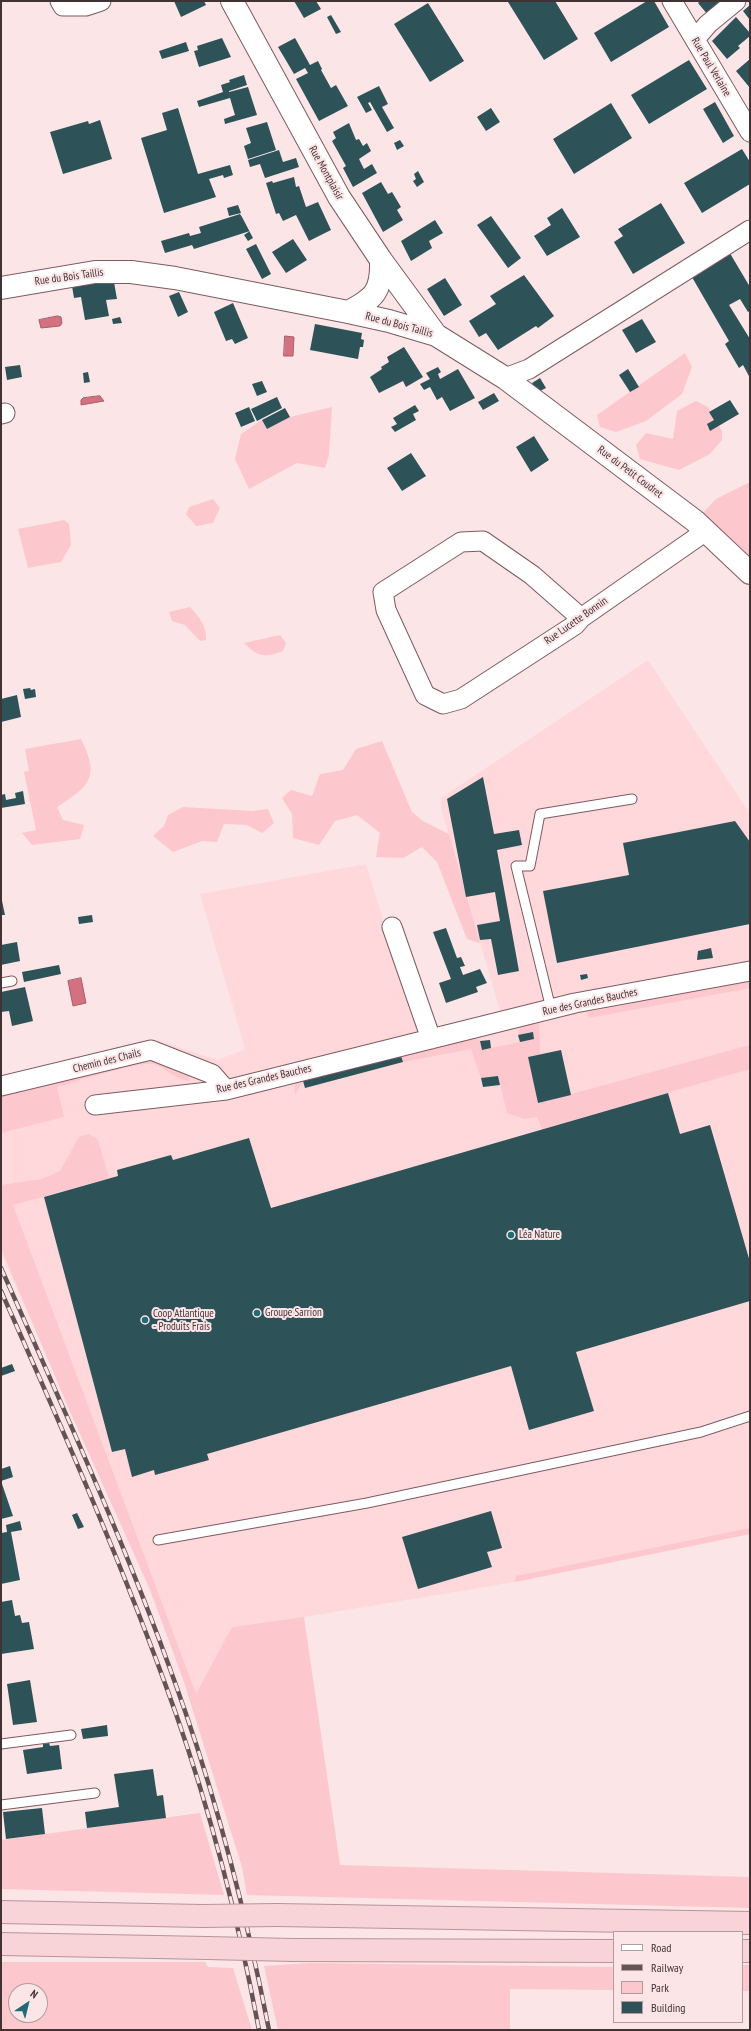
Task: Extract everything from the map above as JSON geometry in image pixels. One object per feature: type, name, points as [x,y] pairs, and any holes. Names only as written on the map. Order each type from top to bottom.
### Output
[{"type":"highway","points":[[1,1906],[49,1914]]},
{"type":"highway","points":[[1,1912],[49,1914],[202,1916],[277,1915],[750,1923]]},
{"type":"highway","points":[[1,1944],[293,1950],[613,1951]]},
{"type":"street","points":[[60,1],[62,6],[86,6],[101,1]]},
{"type":"street","name":"Rue Montplaisir","points":[[232,1],[339,197],[381,260],[436,335]]},
{"type":"street","name":"Rue Paul Verlaine","points":[[672,1],[750,132]]},
{"type":"street","points":[[695,40],[708,24],[736,1]]},
{"type":"street","points":[[505,378],[529,369],[750,230]]},
{"type":"street","points":[[348,312],[365,303],[374,296],[379,287],[382,275],[381,260]]},
{"type":"street","name":"Rue du Bois Taillis","points":[[1,288],[94,272],[131,272],[175,278],[348,312],[389,321],[436,335],[505,378]]},
{"type":"street","points":[[389,321],[396,314],[399,300],[398,284]]},
{"type":"street","name":"Rue du Petit Coudret","points":[[505,378],[695,521],[750,573]]},
{"type":"street","name":"Rue Lucette Bonnin","points":[[581,618],[532,575],[483,541],[461,542],[383,592],[386,610],[425,695],[443,704],[461,699],[575,624],[581,618],[706,531]]},
{"type":"street","points":[[392,927],[431,1039]]},
{"type":"street","name":"Rue des Grandes Bauches","points":[[94,1105],[226,1090],[551,1009],[750,971]]},
{"type":"street","name":"Chemin des Chails","points":[[1,1086],[151,1050],[212,1074],[226,1090]]},
{"type":"lane","points":[[551,1009],[516,866],[530,866],[540,814],[632,798]]},
{"type":"lane","points":[[1,983],[12,981]]},
{"type":"lane","points":[[158,1540],[375,1501],[701,1432],[750,1416]]},
{"type":"lane","points":[[1,1744],[70,1735]]},
{"type":"lane","points":[[1,1805],[95,1793]]},
{"type":"shaded area","points":[[58,316],[61,317],[62,323],[60,326],[41,328],[39,320]]},
{"type":"shaded area","points":[[285,336],[294,337],[293,356],[284,356]]},
{"type":"shaded area","points":[[100,396],[104,401],[81,405],[81,400],[83,398]]},
{"type":"shaded area","points":[[648,660],[750,814],[750,1534],[515,1582],[304,1617],[232,1627],[196,1695],[1,1253],[1,1077],[135,1042],[153,1039],[218,1060],[245,1049],[200,894],[366,864],[421,1041],[503,1021],[441,808],[441,798]]},
{"type":"shaded area","points":[[81,978],[86,1003],[73,1006],[68,981]]},
{"type":"green space","points":[[685,353],[692,367],[682,394],[646,421],[616,432],[600,427],[597,415]]},
{"type":"green space","points":[[696,401],[708,407],[722,431],[722,440],[710,454],[679,470],[640,459],[636,445],[646,433],[673,439],[677,411]]},
{"type":"green space","points":[[332,407],[329,455],[325,468],[297,463],[249,489],[235,459],[241,434],[262,420],[267,429],[290,417]]},
{"type":"green space","points":[[750,482],[750,560],[698,518],[716,499]]},
{"type":"green space","points":[[213,499],[220,508],[213,523],[196,526],[186,514],[189,507]]},
{"type":"green space","points":[[64,520],[69,524],[71,545],[61,562],[28,568],[18,529]]},
{"type":"green space","points":[[190,607],[202,622],[206,640],[200,641],[185,625],[172,621],[169,612]]},
{"type":"green space","points":[[280,635],[286,643],[283,651],[271,655],[257,654],[244,643]]},
{"type":"green space","points":[[81,739],[90,763],[88,779],[77,793],[57,807],[63,820],[84,825],[80,839],[32,845],[22,833],[36,830],[24,772],[29,771],[25,749]]},
{"type":"green space","points":[[382,741],[412,812],[423,821],[449,834],[480,943],[467,939],[437,862],[422,847],[403,858],[376,857],[380,833],[357,815],[335,821],[319,845],[293,838],[292,814],[282,798],[291,790],[312,796],[320,774],[343,770],[356,749]]},
{"type":"green space","points":[[183,807],[252,811],[268,809],[274,823],[262,833],[247,825],[224,824],[217,842],[202,841],[173,852],[153,836],[164,826],[168,815]]},
{"type":"green space","points":[[750,981],[750,988],[589,1018],[587,1012]]},
{"type":"green space","points":[[530,1020],[539,1022],[540,1054],[528,1057],[539,1103],[750,1045],[750,1069],[542,1129],[537,1117],[524,1119],[507,1113],[498,1076],[481,1078],[471,1049],[403,1062],[401,1056],[303,1081],[295,1095],[295,1085],[306,1075],[472,1037],[480,1041],[482,1050],[520,1042],[518,1035],[521,1024]]},
{"type":"green space","points":[[145,1057],[190,1074],[189,1081],[183,1080],[153,1064],[106,1072],[57,1087],[64,1117],[1,1133],[1,1093]]},
{"type":"green space","points":[[89,1134],[98,1140],[109,1178],[13,1205],[196,1694],[232,1627],[304,1617],[340,1865],[750,1877],[750,1908],[247,1895],[242,1867],[184,1682],[149,1587],[71,1414],[1,1248],[1,1185],[42,1179],[60,1171],[79,1137]]},
{"type":"green space","points":[[750,1528],[750,1534],[515,1582],[516,1576]]},
{"type":"green space","points":[[200,1813],[224,1895],[1,1889],[1,1840]]},
{"type":"green space","points":[[1,1962],[205,1962],[208,1967],[233,1968],[252,2030],[1,2030]]},
{"type":"green space","points":[[310,1963],[613,1967],[613,1990],[510,1989],[510,2030],[278,2030],[264,1966]]},
{"type":"green space","points":[[743,1965],[750,1965],[750,1991],[743,1991]]},
{"type":"building","points":[[174,1],[204,1],[206,5],[181,17]]},
{"type":"building","points":[[294,1],[316,1],[321,9],[304,18]]},
{"type":"building","points":[[555,1],[578,39],[544,60],[508,2]]},
{"type":"building","points":[[647,1],[654,1],[669,27],[611,62],[594,33]]},
{"type":"building","points":[[700,1],[721,1],[722,3],[708,15],[698,3]]},
{"type":"building","points":[[428,3],[464,61],[430,82],[394,24]]},
{"type":"building","points":[[750,5],[750,20],[743,11]]},
{"type":"building","points":[[331,15],[341,32],[336,34],[327,17]]},
{"type":"building","points":[[736,17],[750,33],[750,36],[738,46],[740,48],[727,59],[712,41]]},
{"type":"building","points":[[222,38],[231,57],[199,67],[194,51],[198,50],[197,46]]},
{"type":"building","points":[[295,38],[310,65],[318,61],[322,69],[321,70],[331,88],[336,85],[348,106],[319,121],[296,79],[308,73],[305,68],[294,74],[278,47]]},
{"type":"building","points":[[186,42],[189,51],[162,59],[159,51]]},
{"type":"building","points":[[750,59],[750,88],[736,71]]},
{"type":"building","points":[[689,60],[707,89],[649,124],[631,95]]},
{"type":"building","points":[[244,75],[247,85],[229,92],[248,87],[257,115],[225,124],[224,119],[235,115],[230,98],[199,107],[197,101],[223,92],[221,85],[230,82],[229,80]]},
{"type":"building","points":[[379,86],[388,104],[382,107],[394,128],[387,132],[370,102],[368,103],[372,110],[366,113],[357,97]]},
{"type":"building","points":[[715,102],[734,136],[723,143],[703,109]]},
{"type":"building","points":[[611,103],[632,138],[574,174],[553,139]]},
{"type":"building","points":[[178,108],[198,174],[230,165],[233,175],[224,178],[223,175],[209,179],[216,197],[164,213],[141,138],[167,130],[162,113]]},
{"type":"building","points":[[491,108],[500,122],[486,131],[477,117]]},
{"type":"building","points":[[100,120],[112,159],[63,174],[50,132],[88,121],[89,124]]},
{"type":"building","points":[[267,122],[276,150],[248,159],[244,146],[251,143],[246,128]]},
{"type":"building","points":[[349,123],[356,140],[359,139],[363,146],[367,143],[371,151],[359,159],[364,169],[372,164],[377,173],[353,187],[343,168],[346,166],[332,141],[336,138],[333,132]]},
{"type":"building","points":[[400,140],[404,146],[397,150],[394,143]]},
{"type":"building","points":[[742,149],[750,162],[750,184],[702,213],[684,183]]},
{"type":"building","points":[[279,150],[283,162],[296,158],[299,167],[265,178],[260,164],[250,167],[248,160]]},
{"type":"building","points":[[418,171],[424,182],[417,187],[413,181],[416,179],[414,174]]},
{"type":"building","points":[[294,177],[296,187],[299,186],[306,207],[318,202],[331,230],[309,241],[296,215],[283,221],[279,213],[276,214],[266,183],[272,181],[273,183]]},
{"type":"building","points":[[381,182],[388,194],[392,192],[401,207],[397,210],[403,220],[383,232],[362,193]]},
{"type":"building","points":[[661,203],[685,243],[633,274],[614,242],[623,236],[618,229]]},
{"type":"building","points":[[238,205],[241,213],[229,216],[227,208]]},
{"type":"building","points":[[562,208],[580,237],[547,256],[534,236],[551,225],[547,218]]},
{"type":"building","points":[[240,214],[249,231],[194,249],[192,245],[165,253],[161,241],[189,233],[190,236],[201,233],[199,227]]},
{"type":"building","points":[[491,216],[521,258],[508,268],[477,225]]},
{"type":"building","points":[[435,220],[443,233],[429,241],[432,248],[411,261],[401,241]]},
{"type":"building","points":[[250,231],[253,238],[248,241],[244,235]]},
{"type":"building","points":[[293,239],[307,260],[286,273],[272,252]]},
{"type":"building","points":[[256,244],[271,274],[262,279],[246,249]]},
{"type":"building","points":[[728,250],[750,287],[750,311],[748,312],[740,299],[729,305],[750,339],[750,378],[743,365],[739,368],[725,344],[729,341],[689,272]]},
{"type":"building","points":[[524,275],[554,316],[538,328],[536,326],[498,350],[486,333],[479,337],[469,321],[496,304],[490,296]]},
{"type":"building","points":[[445,278],[462,305],[444,316],[427,289]]},
{"type":"building","points":[[114,282],[117,299],[106,300],[109,316],[85,320],[81,297],[74,298],[72,286]]},
{"type":"building","points":[[179,292],[188,312],[178,317],[169,296]]},
{"type":"building","points":[[233,303],[248,338],[235,344],[232,339],[226,341],[214,312]]},
{"type":"building","points":[[120,317],[122,323],[113,324],[112,319]]},
{"type":"building","points":[[642,319],[656,342],[636,353],[622,330]]},
{"type":"building","points":[[315,324],[362,333],[361,339],[364,340],[363,347],[360,347],[358,359],[310,350]]},
{"type":"building","points":[[404,347],[423,377],[406,387],[403,381],[379,393],[370,377],[389,362],[387,357]]},
{"type":"building","points":[[20,365],[22,377],[7,380],[5,367]]},
{"type":"building","points":[[438,367],[441,372],[438,374],[440,379],[458,369],[475,398],[450,411],[442,397],[437,400],[430,387],[424,390],[420,384],[430,379],[426,373]]},
{"type":"building","points":[[628,369],[639,387],[630,392],[619,375]]},
{"type":"building","points":[[88,372],[90,382],[84,383],[83,373]]},
{"type":"building","points":[[540,378],[546,388],[538,392],[532,383]]},
{"type":"building","points":[[262,381],[267,392],[257,396],[252,384]]},
{"type":"building","points":[[494,393],[499,401],[483,410],[478,402]]},
{"type":"building","points":[[277,397],[282,408],[257,421],[251,409]]},
{"type":"building","points":[[730,400],[739,414],[710,431],[707,424],[714,420],[709,412]]},
{"type":"building","points":[[415,405],[419,411],[413,414],[416,420],[395,432],[391,427],[397,424],[393,418]]},
{"type":"building","points":[[249,407],[255,421],[241,427],[235,413]]},
{"type":"building","points":[[285,408],[290,417],[267,429],[262,420]]},
{"type":"building","points":[[534,436],[549,460],[531,472],[516,447]]},
{"type":"building","points":[[411,453],[426,476],[402,491],[387,468]]},
{"type":"building","points":[[30,688],[31,690],[35,689],[36,697],[25,699],[23,689]]},
{"type":"building","points":[[17,695],[21,717],[1,722],[1,699]]},
{"type":"building","points":[[483,777],[494,834],[519,830],[522,845],[497,850],[519,971],[498,975],[491,939],[480,940],[477,925],[500,921],[495,892],[466,897],[447,799]]},
{"type":"building","points":[[23,791],[25,804],[1,808],[1,795],[5,794],[6,800],[16,798],[15,793]]},
{"type":"building","points":[[735,821],[750,842],[750,924],[557,963],[543,891],[629,875],[623,843]]},
{"type":"building","points":[[1,896],[5,915],[1,915]]},
{"type":"building","points":[[92,915],[93,922],[79,924],[78,917]]},
{"type":"building","points":[[446,928],[457,958],[461,957],[465,966],[460,967],[463,975],[480,969],[487,983],[476,987],[478,992],[446,1003],[439,983],[451,979],[433,932]]},
{"type":"building","points":[[17,942],[20,961],[1,965],[1,945]]},
{"type":"building","points":[[711,948],[713,958],[697,960],[698,951]]},
{"type":"building","points":[[59,965],[61,974],[24,982],[22,972]]},
{"type":"building","points":[[587,974],[588,978],[581,980],[580,975]]},
{"type":"building","points":[[25,987],[33,1021],[12,1026],[9,1011],[1,1012],[1,992]]},
{"type":"building","points":[[533,1032],[534,1039],[520,1042],[518,1035]]},
{"type":"building","points":[[490,1040],[491,1048],[482,1050],[480,1041]]},
{"type":"building","points":[[561,1050],[571,1095],[538,1103],[528,1057]]},
{"type":"building","points":[[401,1056],[403,1062],[305,1088],[303,1081]]},
{"type":"building","points":[[498,1076],[500,1085],[483,1087],[481,1078]]},
{"type":"building","name":"Léa Nature","points":[[668,1093],[680,1134],[710,1125],[750,1262],[750,1301],[576,1352],[594,1411],[529,1430],[511,1366],[207,1454],[209,1460],[155,1475],[154,1470],[132,1477],[125,1449],[112,1452],[44,1197],[118,1176],[117,1170],[171,1155],[173,1160],[249,1138],[271,1208]]},
{"type":"building","points":[[12,1364],[15,1371],[1,1376],[1,1368]]},
{"type":"building","points":[[10,1466],[13,1477],[1,1481],[1,1469]]},
{"type":"building","points":[[1,1481],[13,1516],[1,1519]]},
{"type":"building","points":[[491,1511],[502,1548],[487,1552],[492,1567],[418,1589],[402,1537]]},
{"type":"building","points":[[77,1513],[84,1527],[78,1529],[72,1515]]},
{"type":"building","points":[[20,1521],[22,1530],[11,1532],[20,1580],[1,1584],[1,1533],[7,1532],[6,1525]]},
{"type":"building","points":[[12,1600],[15,1616],[20,1615],[22,1623],[29,1622],[34,1649],[1,1654],[1,1602]]},
{"type":"building","points":[[30,1680],[37,1722],[13,1725],[7,1684]]},
{"type":"building","points":[[107,1725],[108,1736],[83,1739],[81,1729]]},
{"type":"building","points":[[49,1743],[50,1746],[59,1745],[62,1769],[27,1774],[23,1750],[43,1747],[43,1744]]},
{"type":"building","points":[[153,1769],[157,1796],[163,1795],[166,1818],[87,1828],[85,1812],[119,1807],[114,1774]]},
{"type":"building","points":[[42,1808],[45,1834],[6,1839],[3,1812]]},
{"type":"railway","points":[[1,1268],[121,1543],[165,1655],[185,1711],[233,1869],[269,2030]]},
{"type":"railway","points":[[1,1291],[115,1554],[176,1714],[224,1870],[243,1950],[259,2030]]},
{"type":"place","name":"Léa Nature","points":[[511,1235]]},
{"type":"place","name":"Groupe Sarrion","points":[[257,1313]]},
{"type":"place","name":"Coop Atlantique - Produits Frais","points":[[145,1320]]}]
